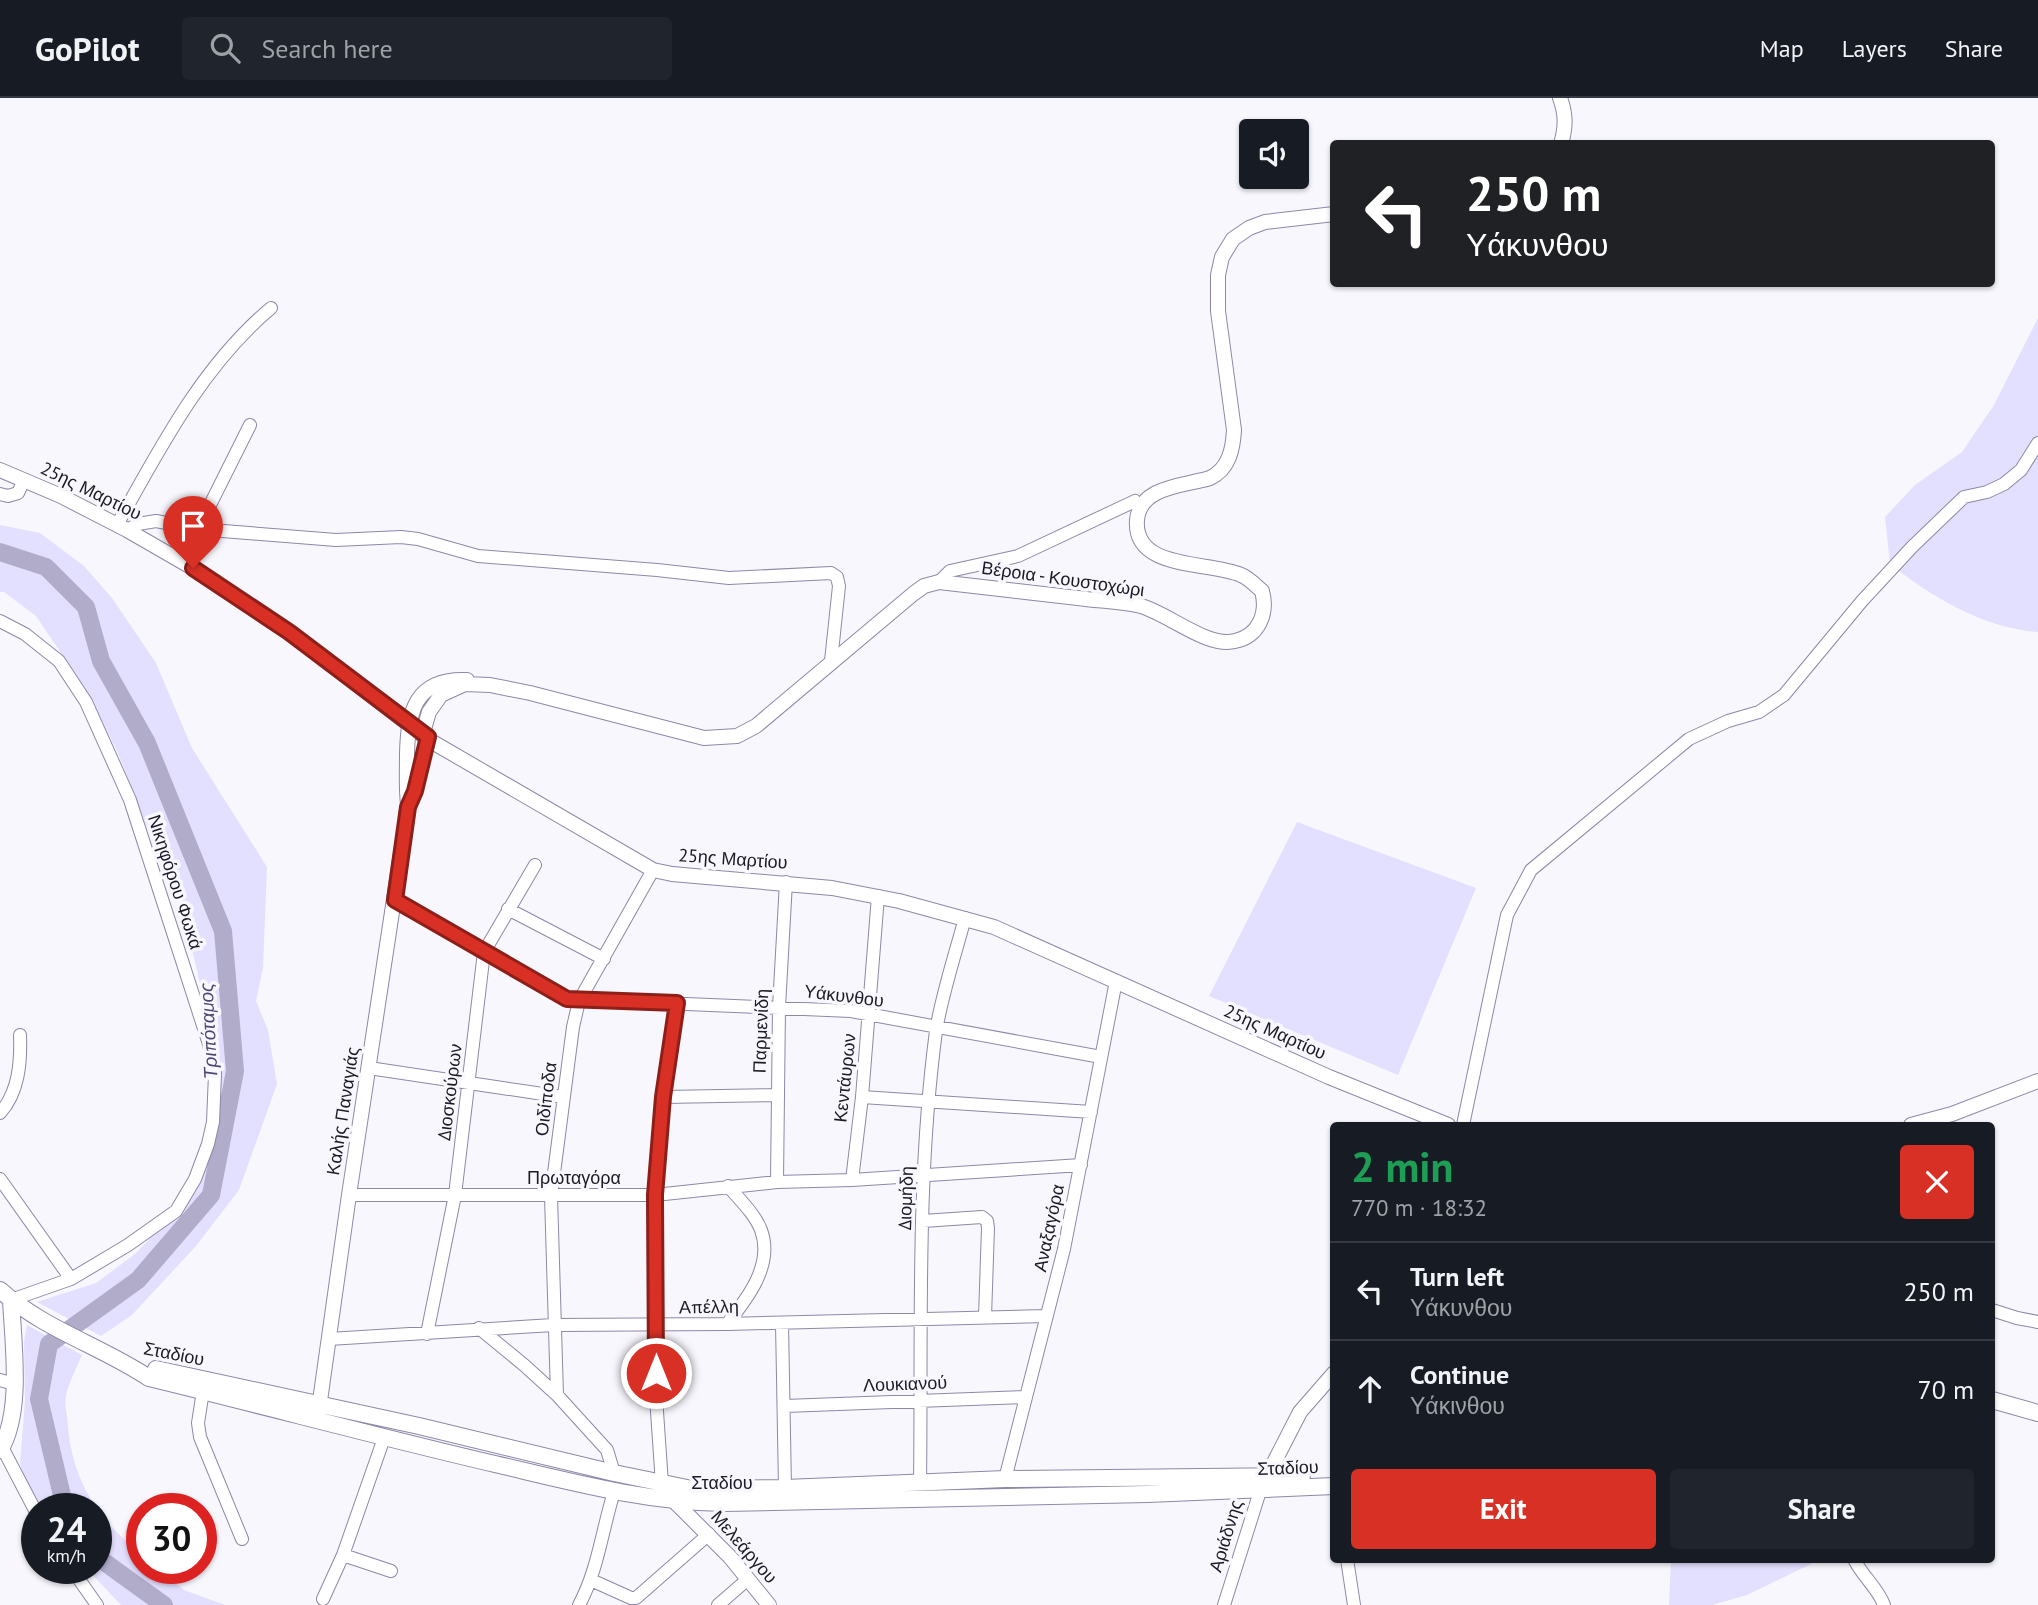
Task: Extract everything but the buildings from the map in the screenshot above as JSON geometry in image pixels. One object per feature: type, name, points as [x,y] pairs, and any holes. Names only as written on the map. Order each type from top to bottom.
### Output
[{"type":"main road","name":"Σταδίου","points":[[6,1295],[35,1315],[149,1378],[318,1413],[419,1426],[662,1484],[710,1490],[1005,1479],[1264,1481],[1330,1486]]},
{"type":"main road","points":[[1,1448],[12,1414],[7,1382],[6,1295]]},
{"type":"main road","name":"Σταδίου","points":[[129,1365],[318,1413],[384,1438],[614,1492],[674,1502],[1148,1494],[1330,1475]]},
{"type":"main road","points":[[1995,1401],[2038,1413]]},
{"type":"street","points":[[1560,98],[1565,119],[1562,140]]},
{"type":"street","points":[[407,724],[414,705],[431,688],[440,682],[462,680],[530,693],[704,738],[727,738],[746,733],[923,586],[939,582],[950,571],[1018,556],[1135,501],[1140,507],[1156,492],[1219,474],[1233,447],[1234,430],[1218,311],[1219,265],[1228,246],[1241,233],[1265,222],[1330,214]]},
{"type":"street","points":[[122,527],[176,422],[220,358],[237,338],[271,309]]},
{"type":"street","points":[[198,529],[250,425]]},
{"type":"street","points":[[1464,1122],[1507,915],[1531,870],[1689,739],[1728,721],[1759,712],[1784,695],[1862,601],[1912,547],[1964,497],[1987,492],[2004,484],[2021,470],[2038,443]]},
{"type":"street","name":"25ης Μαρτίου","points":[[0,470],[122,527],[246,601],[407,724],[653,870],[672,874],[786,882],[878,896],[995,927],[1329,1077],[1441,1122]]},
{"type":"street","points":[[0,494],[8,496],[18,493],[24,480]]},
{"type":"street","name":"Βέροια - Κουστοχώρι","points":[[939,582],[1139,606],[1174,620],[1198,634],[1220,641],[1234,642],[1252,632],[1265,613],[1262,592],[1242,575],[1170,559],[1145,548],[1137,534],[1140,507]]},
{"type":"street","points":[[122,527],[156,521],[198,529],[336,540],[401,537],[418,539],[478,556],[729,578],[831,573],[837,578],[839,586],[831,662]]},
{"type":"street","name":"Νικηφόρου Φωκά","points":[[0,621],[25,634],[59,661],[86,702],[130,800],[153,866],[206,1032],[215,1074],[215,1101],[208,1143],[195,1179],[176,1211],[128,1245],[71,1279],[6,1295]]},
{"type":"street","points":[[428,737],[424,729],[435,701],[453,689],[466,684],[478,684]]},
{"type":"street","name":"Καλής Παναγιάς","points":[[318,1413],[408,807],[407,724]]},
{"type":"street","name":"Καλής Παναγιάς","points":[[408,807],[415,791],[428,737]]},
{"type":"street","name":"Διοσκούρων","points":[[427,1334],[455,1195],[484,952],[535,865]]},
{"type":"street","name":"Οιδίποδα","points":[[557,1395],[551,1196],[579,1001],[653,870]]},
{"type":"street","name":"Παρμενίδη","points":[[777,1182],[779,1007],[786,882]]},
{"type":"street","name":"Κεντάυρων","points":[[852,1180],[862,1097],[878,896]]},
{"type":"street","points":[[395,900],[567,999],[579,1001]]},
{"type":"street","points":[[508,909],[604,959]]},
{"type":"street","name":"Διομήδη","points":[[920,1483],[919,1321],[929,1102],[937,1028],[965,918]]},
{"type":"street","name":"Αναξαγόρα","points":[[1005,1479],[1047,1316],[1081,1165],[1115,981]]},
{"type":"street","name":"Υάκυνθου","points":[[579,1001],[832,1010],[1101,1057]]},
{"type":"street","points":[[662,1484],[656,1396],[655,1195],[663,1097],[677,1003]]},
{"type":"street","points":[[0,1113],[11,1096],[18,1076],[21,1059],[20,1035]]},
{"type":"street","points":[[369,1068],[564,1097]]},
{"type":"street","points":[[1922,1122],[1952,1114],[2038,1081]]},
{"type":"street","points":[[663,1097],[777,1095]]},
{"type":"street","points":[[862,1097],[1091,1112]]},
{"type":"street","name":"Πρωταγόρα","points":[[349,1195],[655,1195],[777,1182],[852,1180],[1081,1165]]},
{"type":"street","points":[[0,1179],[71,1279]]},
{"type":"street","points":[[727,1324],[756,1283],[764,1244],[761,1229],[728,1186]]},
{"type":"street","points":[[923,1221],[982,1217],[987,1221],[985,1317]]},
{"type":"street","points":[[1995,1311],[2038,1321]]},
{"type":"street","name":"Απέλλη","points":[[329,1339],[553,1325],[919,1321],[1047,1316]]},
{"type":"street","points":[[782,1323],[785,1488]]},
{"type":"street","points":[[479,1328],[557,1395],[607,1450],[614,1473]]},
{"type":"street","name":"Αριάδνης","points":[[1224,1605],[1264,1481],[1300,1412],[1330,1378]]},
{"type":"street","points":[[203,1391],[198,1423],[200,1437],[243,1539]]},
{"type":"street","name":"Λουκιανού","points":[[785,1406],[1026,1397]]},
{"type":"street","points":[[323,1599],[343,1555],[384,1438]]},
{"type":"street","points":[[1,1448],[26,1493]]},
{"type":"street","name":"Μελεάργου","points":[[662,1484],[674,1502],[709,1534],[769,1605]]},
{"type":"street","points":[[579,1605],[591,1580],[614,1492]]},
{"type":"street","points":[[591,1580],[636,1598],[709,1534]]},
{"type":"street","points":[[343,1555],[391,1571]]},
{"type":"street","points":[[1347,1563],[1354,1605]]},
{"type":"street","points":[[1856,1563],[1860,1572],[1881,1595],[1884,1605]]},
{"type":"street","points":[[718,1605],[748,1579]]},
{"type":"street","points":[[82,1584],[97,1605]]},
{"type":"shaded area","points":[[2038,318],[2038,632],[1998,624],[1959,609],[1890,564],[1885,517],[1915,485],[1962,452],[1994,405]]},
{"type":"shaded area","points":[[0,525],[40,533],[84,566],[112,598],[156,663],[192,748],[267,867],[263,968],[256,1001],[268,1030],[277,1084],[239,1190],[196,1246],[132,1315],[101,1336],[37,1302],[96,1283],[135,1254],[156,1232],[207,1152],[218,1068],[176,889],[154,845],[118,753],[88,693],[36,616],[4,592],[0,592]]},
{"type":"shaded area","points":[[1297,822],[1476,888],[1398,1075],[1209,996]]},
{"type":"shaded area","points":[[27,1325],[82,1355],[65,1403],[71,1447],[88,1493],[29,1493],[20,1463],[25,1401],[24,1341]]},
{"type":"shaded area","points":[[112,1527],[126,1541],[126,1584],[177,1584],[184,1590],[225,1605],[121,1605],[101,1584],[112,1584]]},
{"type":"shaded area","points":[[1671,1563],[1811,1563],[1747,1595],[1712,1605],[1669,1605]]},
{"type":"waterway","name":"Τριπόταμος","points":[[0,552],[46,567],[86,607],[101,661],[147,743],[223,931],[235,1071],[211,1195],[138,1280],[49,1344],[39,1399],[61,1493]]},
{"type":"waterway","name":"Τριπόταμος","points":[[112,1568],[164,1605]]},
{"type":"route","points":[[193,568],[246,601],[407,724],[428,737],[415,791],[408,807],[395,900],[567,999],[677,1003],[663,1097],[655,1195],[656,1373]]}]
